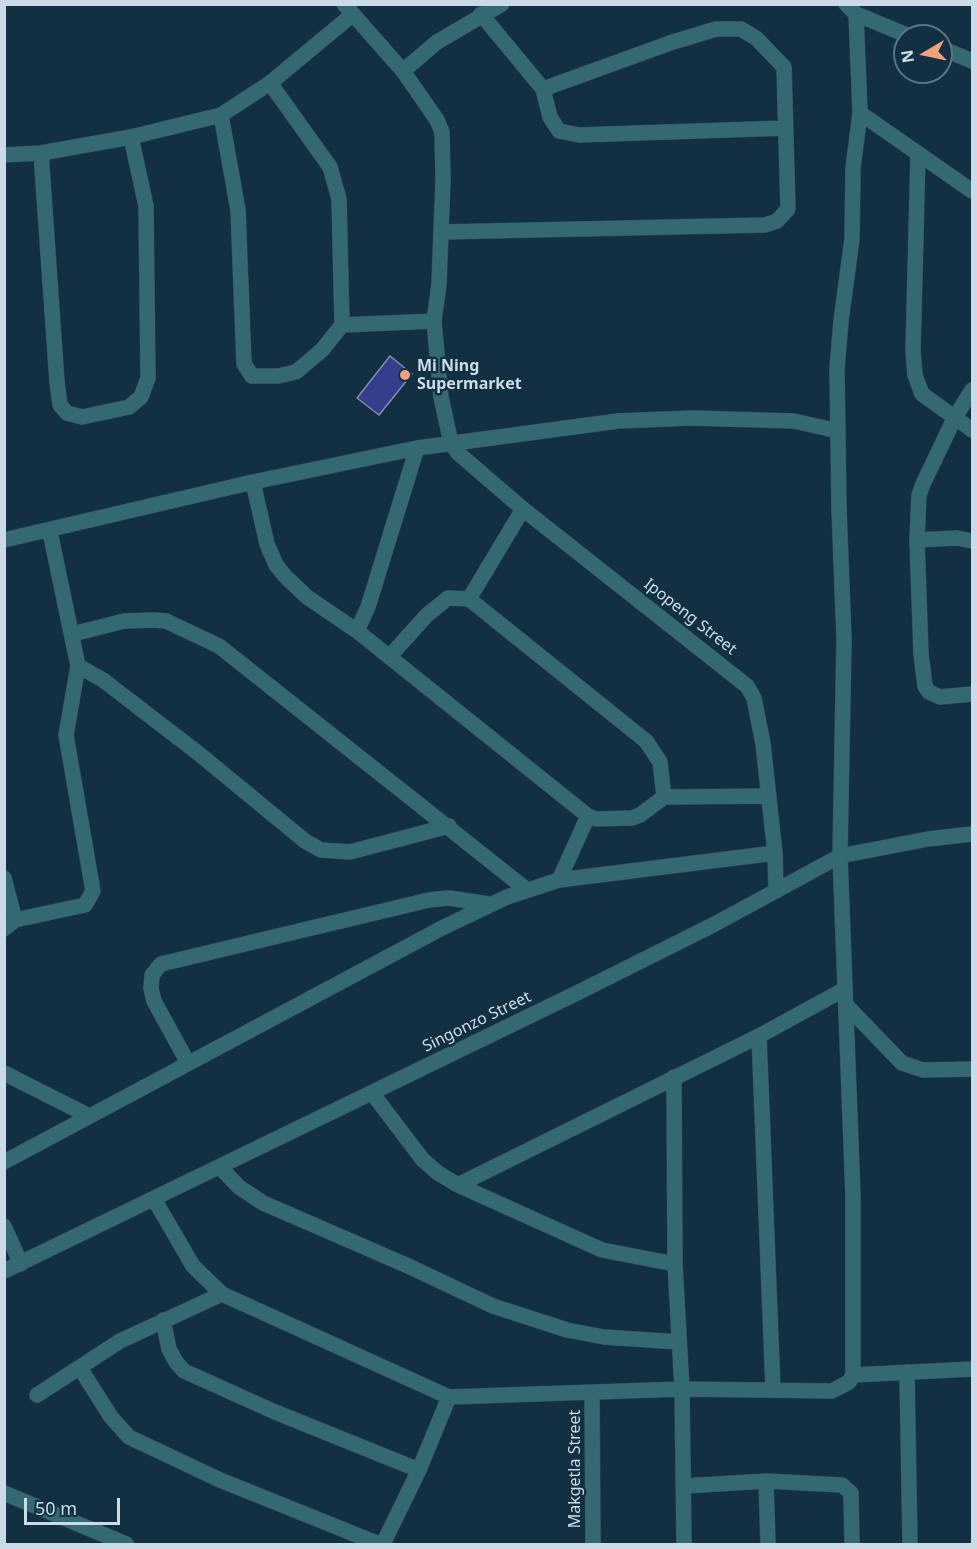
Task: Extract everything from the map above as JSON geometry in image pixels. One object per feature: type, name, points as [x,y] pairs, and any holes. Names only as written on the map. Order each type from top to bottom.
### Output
[{"type":"street","points":[[403,71],[436,42],[481,14],[502,4]]},
{"type":"street","points":[[154,1199],[193,1266],[222,1293],[449,1396],[682,1389],[832,1391],[845,1386],[853,1375],[853,1196],[840,856],[844,640],[838,431],[839,334],[852,239],[853,168],[860,113],[851,9],[893,29]]},
{"type":"street","points":[[4,155],[41,153],[131,137],[221,115],[270,82],[348,10],[403,71],[431,111],[442,132],[444,148],[441,232],[434,321],[441,397],[451,443]]},
{"type":"street","points":[[481,14],[543,89],[553,124],[567,134],[786,128]]},
{"type":"street","points":[[441,232],[772,223],[785,215],[788,209],[784,67],[756,38],[735,27],[716,29],[670,43],[543,89]]},
{"type":"street","points":[[953,53],[972,61]]},
{"type":"street","points":[[221,115],[238,210],[243,270],[242,324],[246,371],[252,376],[262,378],[296,372],[322,350],[342,325],[339,199],[335,179],[319,148],[270,82]]},
{"type":"street","points":[[860,113],[972,191]]},
{"type":"street","points":[[41,153],[60,405],[67,413],[82,417],[129,407],[141,397],[148,378],[146,206],[131,137]]},
{"type":"street","points":[[918,154],[913,351],[915,375],[922,394],[972,430]]},
{"type":"street","points":[[342,325],[434,321]]},
{"type":"street","points":[[972,390],[954,419],[919,495],[917,540],[921,654],[926,686],[929,692],[940,697],[972,694]]},
{"type":"street","points":[[4,540],[50,532],[253,482],[417,448],[618,421],[692,418],[794,420],[838,431]]},
{"type":"street","name":"Ipopeng Street","points":[[451,443],[458,453],[523,509],[747,686],[759,719],[770,796],[776,891]]},
{"type":"street","points":[[357,631],[368,607],[417,448]]},
{"type":"street","points":[[253,482],[267,544],[276,565],[307,597],[357,631],[588,816],[596,819],[632,818],[640,815],[664,797],[770,796]]},
{"type":"street","points":[[469,599],[523,509]]},
{"type":"street","points":[[4,878],[10,924],[85,904],[93,891],[66,735],[78,666],[50,532]]},
{"type":"street","points":[[917,540],[957,538],[972,541]]},
{"type":"street","points":[[388,657],[427,615],[448,598],[469,599],[646,741],[660,762],[664,797]]},
{"type":"street","points":[[73,634],[124,621],[154,620],[166,621],[219,646],[527,890]]},
{"type":"street","points":[[78,666],[103,680],[305,841],[321,850],[351,852],[369,849],[449,826]]},
{"type":"street","points":[[559,880],[588,816]]},
{"type":"street","name":"Singonzo Street","points":[[4,1271],[713,925],[840,856],[928,838],[972,834]]},
{"type":"street","points":[[4,1162],[489,904],[559,880],[775,853]]},
{"type":"street","points":[[188,1064],[154,1001],[151,988],[152,975],[161,964],[429,900],[449,898],[489,904]]},
{"type":"street","points":[[458,1185],[674,1077],[846,997]]},
{"type":"street","points":[[846,997],[902,1063],[923,1070],[972,1069]]},
{"type":"street","points":[[759,1036],[773,1389]]},
{"type":"street","points":[[4,1073],[89,1116]]},
{"type":"street","points":[[674,1077],[675,1264],[682,1389],[684,1545]]},
{"type":"street","points":[[372,1093],[423,1160],[438,1173],[458,1185],[602,1250],[675,1264]]},
{"type":"street","points":[[220,1167],[239,1186],[263,1203],[406,1265],[493,1306],[567,1330],[604,1337],[680,1342]]},
{"type":"street","points":[[4,1226],[21,1264]]},
{"type":"street","points":[[37,1395],[120,1341],[222,1293]]},
{"type":"street","points":[[163,1320],[169,1349],[184,1371],[419,1470]]},
{"type":"street","points":[[80,1368],[111,1417],[129,1437],[220,1480],[378,1545]]},
{"type":"street","points":[[853,1375],[972,1369]]},
{"type":"street","points":[[908,1372],[910,1545]]},
{"type":"street","name":"Makgetla Street","points":[[592,1392],[593,1545]]},
{"type":"street","points":[[383,1545],[419,1470],[449,1396]]},
{"type":"street","points":[[684,1486],[766,1481],[832,1483],[849,1489],[852,1545]]},
{"type":"street","points":[[766,1481],[768,1545]]},
{"type":"street","points":[[4,1493],[126,1545]]},
{"type":"building","points":[[390,356],[412,374],[379,415],[357,398]]},
{"type":"place","name":"Mi Ning Supermarket","points":[[405,375]]}]
